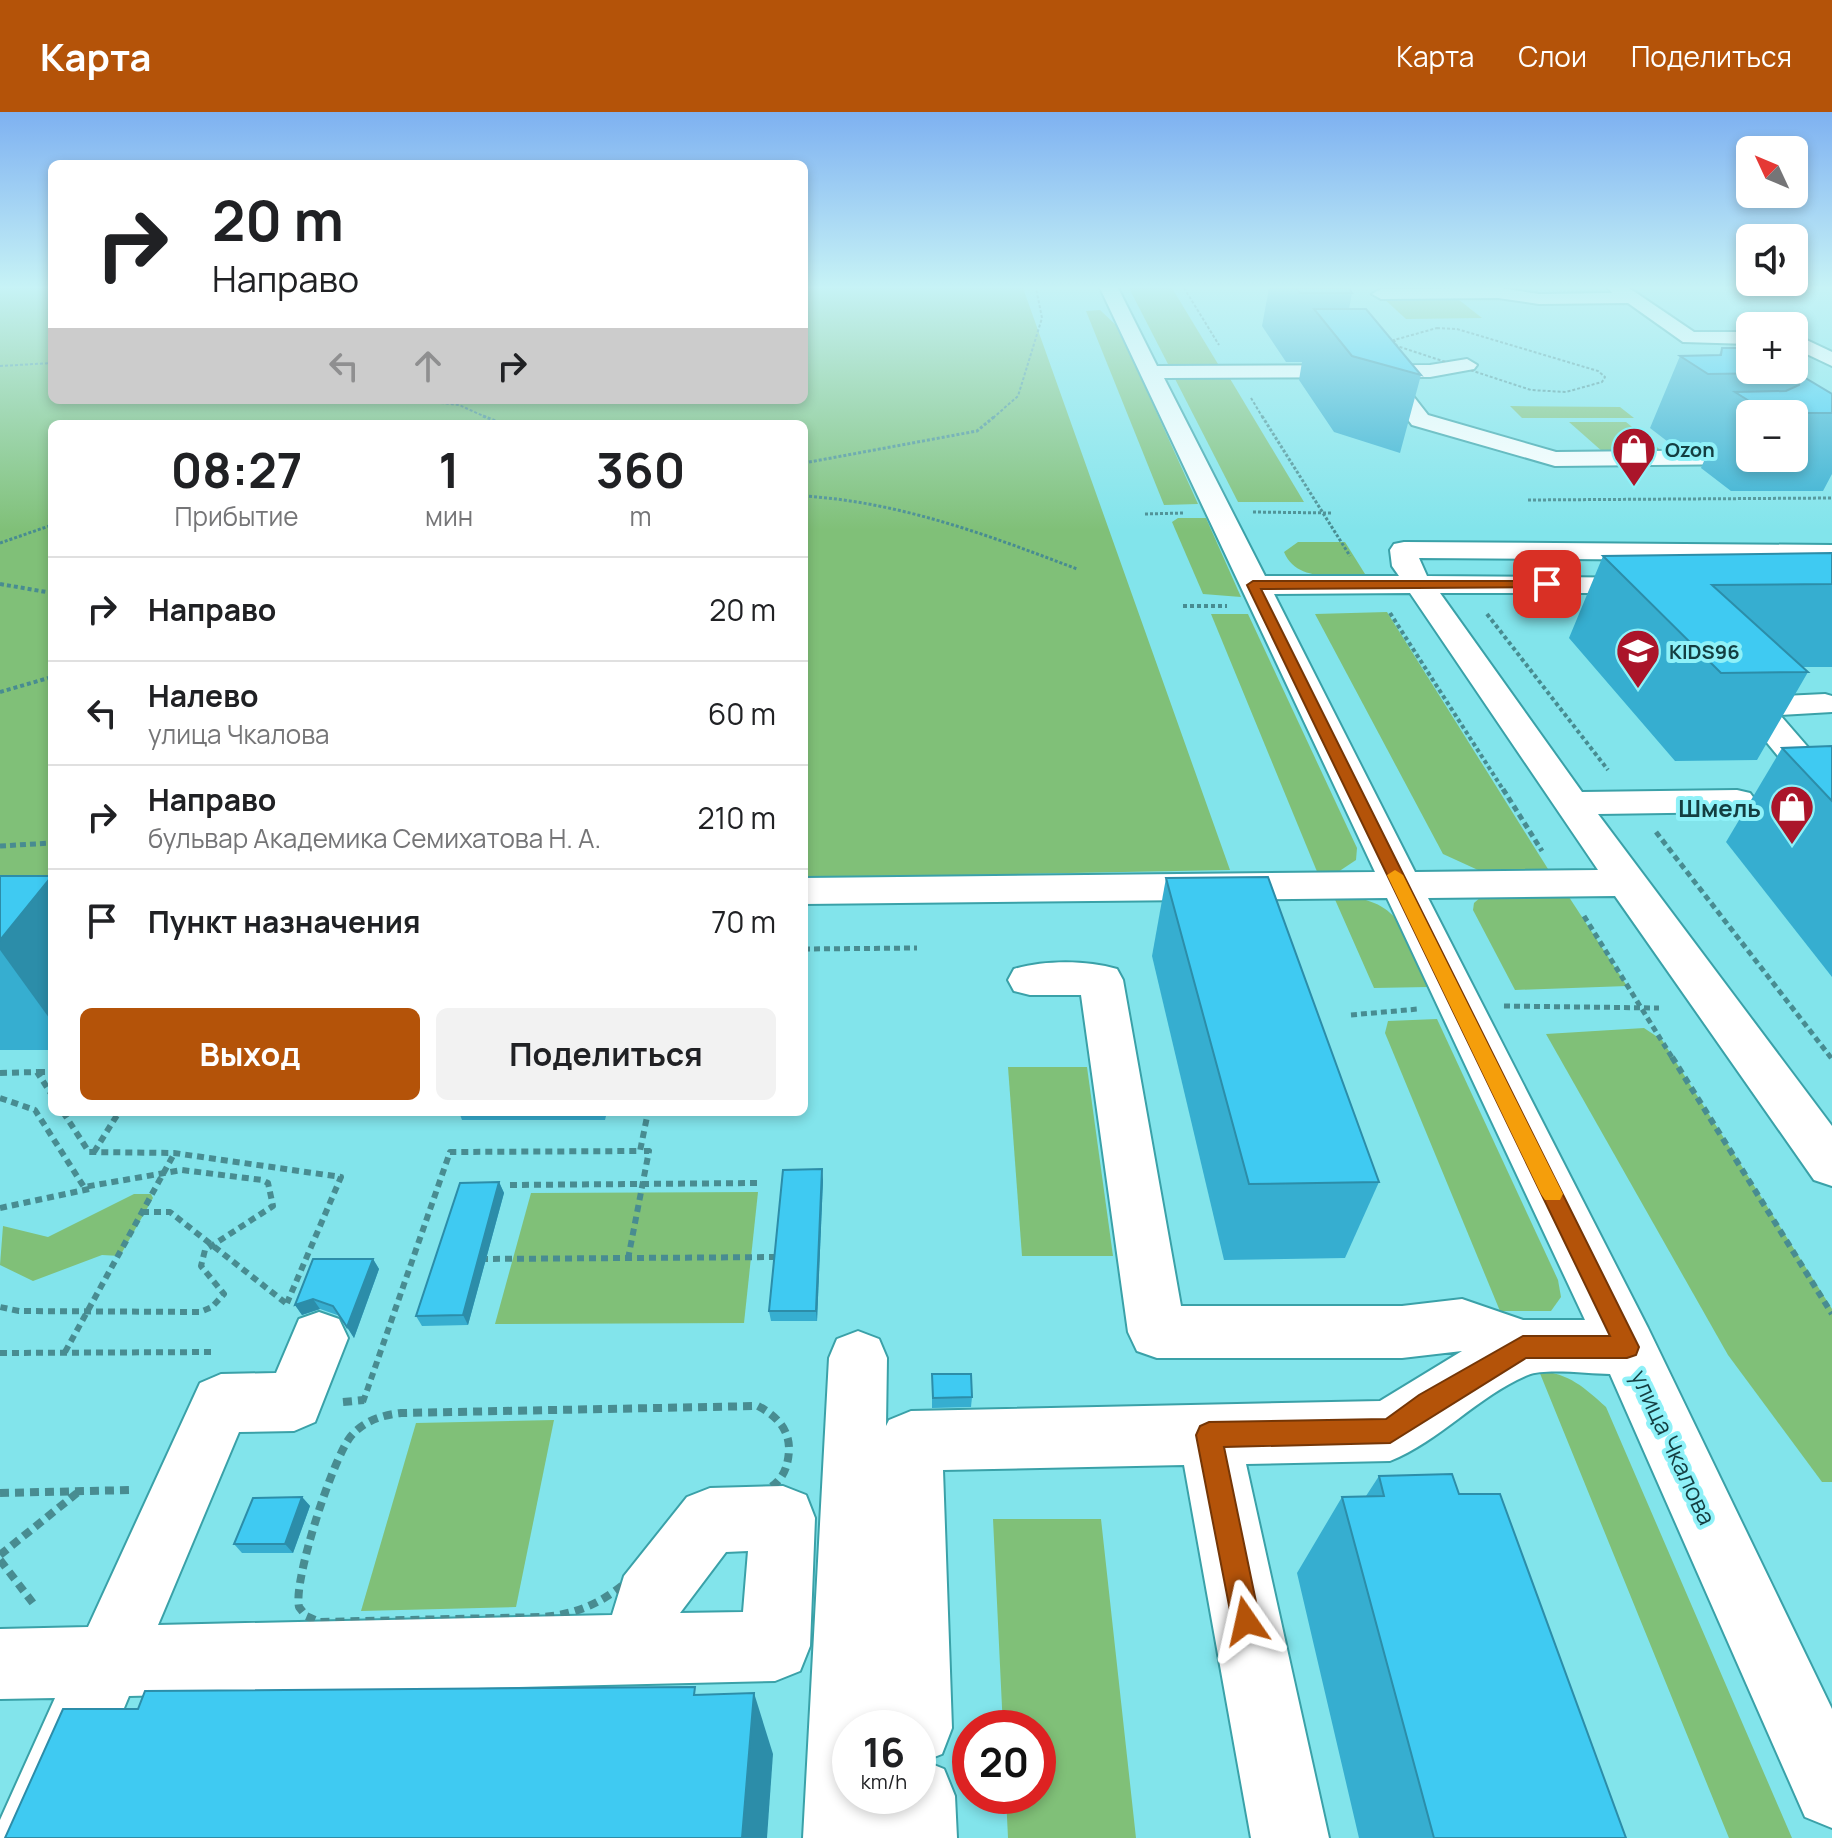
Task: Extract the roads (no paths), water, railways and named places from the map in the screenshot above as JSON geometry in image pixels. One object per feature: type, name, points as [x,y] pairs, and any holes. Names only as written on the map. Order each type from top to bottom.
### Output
[{"type":"street","name":"улица Чкалова","points":[[1150,369],[1253,585],[1627,1347],[1832,1790]]},
{"type":"street","points":[[1378,369],[1420,420],[1555,459],[1736,457]]},
{"type":"street","points":[[1152,372],[1235,371],[1388,380],[1445,369]]},
{"type":"street","points":[[1676,434],[1707,457]]},
{"type":"street","points":[[1832,553],[1404,550],[1406,566],[1627,883],[1832,1165]]},
{"type":"street","points":[[1253,585],[1673,583]]},
{"type":"street","points":[[1825,704],[1753,705],[1832,799]]},
{"type":"street","points":[[1571,803],[1832,799]]},
{"type":"street","points":[[808,891],[1401,888],[1627,883]]},
{"type":"street","points":[[1030,980],[1101,980],[1157,1332],[1402,1332],[1462,1325],[1523,1347],[1627,1347]]},
{"type":"street","points":[[31,1838],[221,1403],[294,1402],[296,1320]]},
{"type":"street","points":[[916,1710],[911,1441],[1390,1431],[1428,1403],[1523,1347]]},
{"type":"street","points":[[842,1838],[858,1358]]},
{"type":"street","points":[[1209,1435],[1290,1838]]},
{"type":"street","points":[[0,1664],[641,1649]]},
{"type":"street","points":[[917,1814],[918,1838]]},
{"type":"place","name":"Ozon","points":[[1634,488]]},
{"type":"place","name":"KIDS96","points":[[1638,690]]},
{"type":"place","name":"Шмель","points":[[1792,846]]}]
